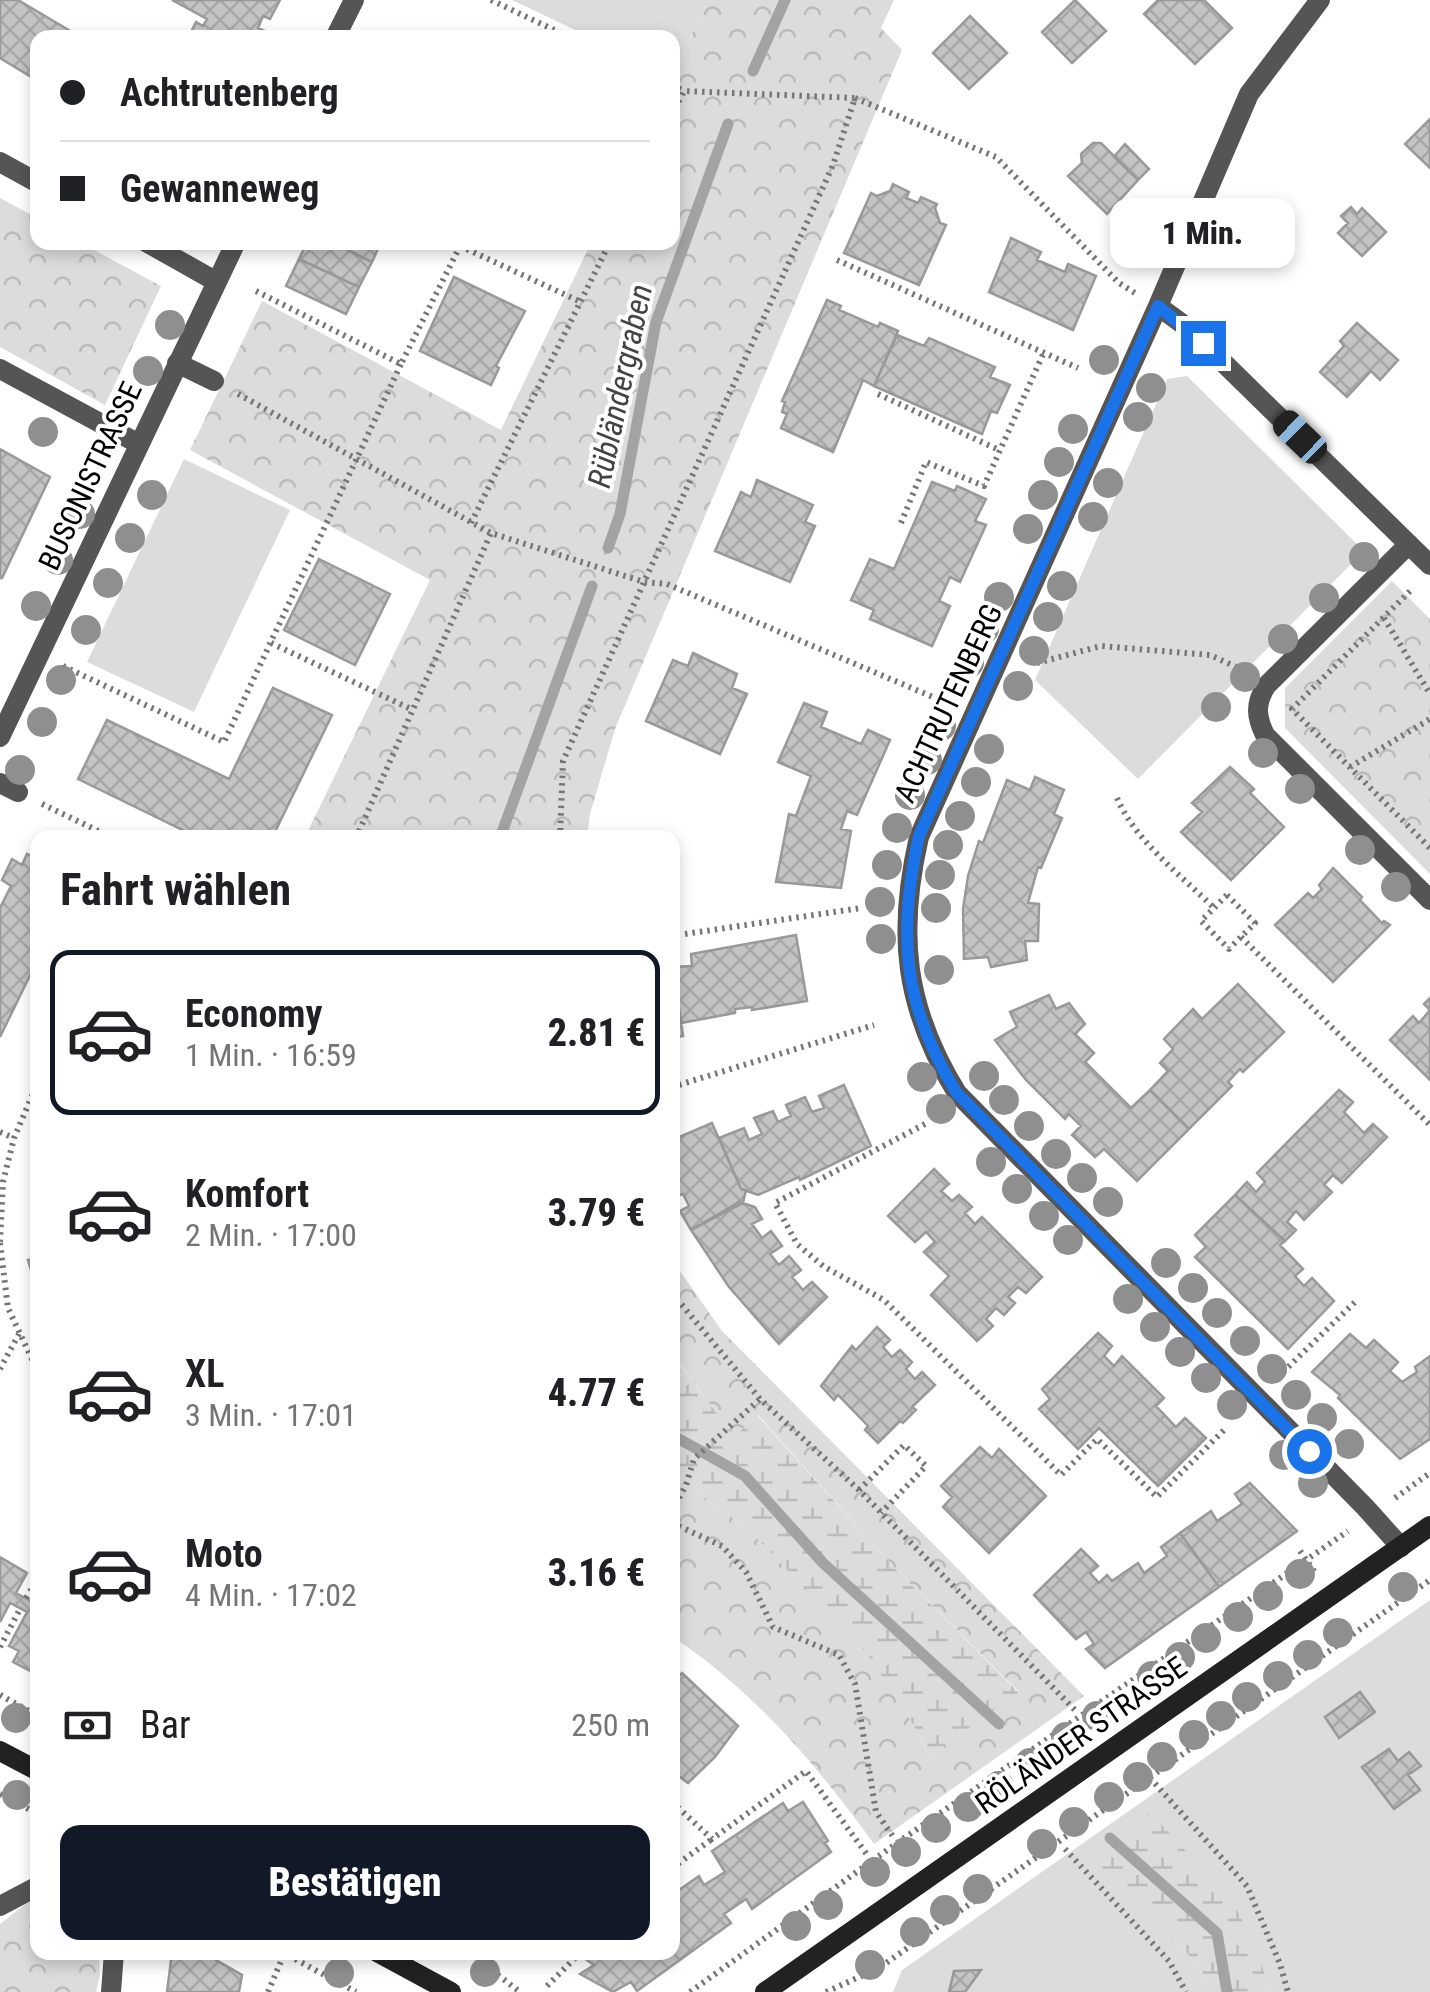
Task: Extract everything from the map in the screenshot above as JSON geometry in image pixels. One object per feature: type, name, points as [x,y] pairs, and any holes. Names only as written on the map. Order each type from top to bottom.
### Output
[{"type":"street","points":[[340,30],[354,0]]},
{"type":"street","name":"ACHTRUTENBERG","points":[[1320,0],[1249,94],[1158,306],[919,836],[907,888],[906,943],[918,1014],[935,1058],[956,1092],[1365,1506],[1400,1547]]},
{"type":"street","points":[[0,162],[30,178]]},
{"type":"street","points":[[160,250],[216,282]]},
{"type":"street","name":"BUSONISTRASSE","points":[[0,736],[232,250]]},
{"type":"street","points":[[1158,306],[1188,328],[1430,564]]},
{"type":"street","points":[[177,363],[214,380]]},
{"type":"street","points":[[0,369],[139,444]]},
{"type":"street","points":[[1409,544],[1266,686],[1257,706],[1257,718],[1265,734],[1430,900]]},
{"type":"street","name":"RÖLÄNDER STRASSE","points":[[765,1992],[1430,1526]]},
{"type":"street","points":[[0,1751],[30,1766]]},
{"type":"street","points":[[0,1906],[30,1890]]},
{"type":"street","points":[[112,1992],[114,1960]]},
{"type":"street","points":[[392,1960],[451,1992]]},
{"type":"path","points":[[491,0],[554,30]]},
{"type":"path","points":[[680,89],[855,98],[996,157],[1118,284],[1158,306]]},
{"type":"path","points":[[680,99],[684,91]]},
{"type":"path","points":[[560,830],[563,761],[833,166],[855,98]]},
{"type":"path","points":[[39,654],[224,742],[458,250]]},
{"type":"path","points":[[473,250],[580,302]]},
{"type":"path","points":[[471,523],[606,250]]},
{"type":"path","points":[[837,260],[1078,368]]},
{"type":"path","points":[[256,291],[402,364]]},
{"type":"path","points":[[901,522],[926,462],[984,486],[1044,352]]},
{"type":"path","points":[[214,380],[491,534],[644,582],[667,584],[934,697]]},
{"type":"path","points":[[878,394],[1000,450]]},
{"type":"path","points":[[360,830],[491,534]]},
{"type":"path","points":[[1410,591],[1292,708],[1430,848]]},
{"type":"path","points":[[1384,617],[1430,694]]},
{"type":"path","points":[[271,643],[413,710]]},
{"type":"path","points":[[1037,663],[1101,646],[1160,649],[1210,655],[1241,668],[1266,686]]},
{"type":"path","points":[[1350,768],[1430,719]]},
{"type":"path","points":[[9,788],[97,830]]},
{"type":"path","points":[[1117,798],[1125,817],[1214,908]]},
{"type":"path","points":[[1227,895],[1255,923],[1241,937],[1229,949],[1201,922],[1227,895]]},
{"type":"path","points":[[685,934],[861,908]]},
{"type":"path","points":[[1241,937],[1430,1125]]},
{"type":"path","points":[[680,1085],[874,1026]]},
{"type":"path","points":[[30,1101],[14,1138],[3,1182],[0,1242],[8,1308],[30,1354]]},
{"type":"path","points":[[924,1124],[775,1203],[798,1244],[823,1266],[884,1300],[1060,1476],[1098,1439],[1157,1498],[1225,1429]]},
{"type":"path","points":[[0,1132],[14,1138]]},
{"type":"path","points":[[680,1302],[760,1399],[858,1490],[1075,1710]]},
{"type":"path","points":[[1283,1372],[1355,1302]]},
{"type":"path","points":[[0,1304],[8,1308]]},
{"type":"path","points":[[0,1369],[20,1332]]},
{"type":"path","points":[[680,1492],[694,1459],[760,1399]]},
{"type":"path","points":[[858,1490],[904,1445],[926,1466],[880,1513]]},
{"type":"path","points":[[1388,1503],[1430,1472]]},
{"type":"path","points":[[680,1526],[722,1546],[746,1572],[774,1626],[839,1655],[856,1684],[876,1812],[894,1838]]},
{"type":"path","points":[[690,1992],[897,1843],[1345,1534]]},
{"type":"path","points":[[826,1992],[880,1968],[1430,1580]]},
{"type":"path","points":[[26,1598],[30,1591]]},
{"type":"path","points":[[0,1647],[20,1608]]},
{"type":"path","points":[[0,1696],[30,1712]]},
{"type":"path","points":[[680,1862],[806,1771],[868,1856]]},
{"type":"path","points":[[1150,1778],[1247,1886],[1288,1992]]},
{"type":"path","points":[[0,1794],[30,1810]]},
{"type":"path","points":[[680,1809],[712,1839]]},
{"type":"path","points":[[1065,1849],[1169,1961],[1186,1992]]},
{"type":"path","points":[[268,1992],[280,1960]]},
{"type":"path","points":[[296,1960],[356,1992]]},
{"type":"path","points":[[478,1960],[520,1992]]},
{"type":"path","points":[[547,1986],[574,1960]]},
{"type":"green space","points":[[512,0],[708,0],[680,59],[680,30],[575,30]]},
{"type":"green space","points":[[708,0],[894,0],[881,28],[902,50],[615,729],[588,830],[308,830],[430,580],[190,450],[262,301],[501,430],[588,250],[680,250],[680,59]]},
{"type":"green space","points":[[0,198],[30,214],[30,250],[94,250],[161,286],[105,405],[0,347]]},
{"type":"green space","points":[[1187,376],[1364,551],[1138,779],[1035,680],[1167,379]]},
{"type":"green space","points":[[184,459],[290,510],[194,712],[87,662]]},
{"type":"green space","points":[[1392,581],[1430,619],[1430,874],[1285,728],[1285,688]]},
{"type":"green space","points":[[680,1271],[722,1331],[1084,1696],[874,1844],[782,1731],[731,1681],[680,1642],[680,1481],[746,1527],[867,1653],[929,1756],[1019,1692],[889,1562],[758,1415],[734,1437],[680,1364]]},
{"type":"green space","points":[[680,1365],[734,1436],[757,1415],[889,1562],[1019,1693],[929,1756],[918,1732],[746,1527],[680,1481]]},
{"type":"green space","points":[[1430,1600],[1430,1992],[1270,1992],[1246,1930],[1208,1877],[1096,1866],[1177,1942],[1203,1976],[1209,1992],[965,1992],[980,1970],[954,1971],[949,1992],[893,1992],[902,1970]]},
{"type":"green space","points":[[1150,1812],[1234,1904],[1257,1950],[1270,1992],[1209,1992],[1203,1976],[1177,1942],[1095,1866]]},
{"type":"green space","points":[[30,1902],[30,1960],[99,1960],[96,1992],[0,1992],[0,1924]]},
{"type":"building","points":[[0,0],[18,0],[69,30],[30,30],[30,76],[0,58]]},
{"type":"building","points":[[172,0],[280,0],[270,19],[263,16],[258,28],[263,30],[192,30],[196,22],[203,26],[207,19]]},
{"type":"building","points":[[1075,0],[1106,31],[1072,63],[1042,32]]},
{"type":"building","points":[[1158,0],[1204,0],[1232,28],[1195,64],[1144,14]]},
{"type":"building","points":[[970,16],[1007,53],[969,89],[933,53]]},
{"type":"building","points":[[1430,119],[1430,168],[1405,144]]},
{"type":"building","points":[[1093,143],[1101,143],[1138,180],[1107,214],[1068,176],[1082,163],[1081,154]]},
{"type":"building","points":[[1125,144],[1149,169],[1138,180],[1114,157]]},
{"type":"building","points":[[893,184],[909,192],[906,198],[918,203],[921,197],[937,204],[940,223],[946,225],[919,285],[844,253],[871,193],[877,196],[890,191]]},
{"type":"building","points":[[1351,207],[1357,214],[1362,208],[1386,232],[1362,256],[1338,233],[1348,223],[1341,216]]},
{"type":"building","points":[[1011,238],[1041,252],[1037,260],[1065,272],[1068,264],[1096,276],[1073,330],[989,292]]},
{"type":"building","points":[[303,250],[348,250],[372,262],[359,287],[299,259]]},
{"type":"building","points":[[348,250],[377,250],[372,262]]},
{"type":"building","points":[[299,259],[359,287],[346,314],[286,286]]},
{"type":"building","points":[[454,277],[525,311],[496,366],[499,368],[491,385],[420,351]]},
{"type":"building","points":[[827,300],[841,306],[839,310],[898,331],[874,386],[863,380],[833,452],[781,428],[787,414],[782,412],[782,401]]},
{"type":"building","points":[[1357,323],[1398,360],[1380,380],[1371,371],[1347,397],[1320,372],[1344,346],[1340,341]]},
{"type":"building","points":[[897,335],[924,346],[929,338],[995,367],[990,377],[1010,385],[997,413],[991,411],[982,434],[874,386]]},
{"type":"building","points":[[0,449],[50,477],[2,578],[0,578]]},
{"type":"building","points":[[757,480],[813,505],[805,522],[815,526],[790,582],[715,551],[741,492],[751,497]]},
{"type":"building","points":[[932,482],[955,491],[957,486],[986,499],[975,521],[986,525],[960,582],[950,577],[939,601],[950,606],[932,646],[870,619],[874,610],[851,600],[870,559],[894,569]]},
{"type":"building","points":[[319,559],[390,594],[355,665],[284,630]]},
{"type":"building","points":[[693,653],[737,674],[732,688],[747,694],[720,754],[646,721],[673,660],[688,666]]},
{"type":"building","points":[[273,688],[332,715],[276,830],[183,830],[78,779],[107,720],[229,779]]},
{"type":"building","points":[[804,703],[827,712],[821,727],[861,744],[868,730],[890,740],[857,815],[847,811],[841,829],[851,831],[841,888],[776,882],[789,814],[796,816],[811,776],[778,762]]},
{"type":"building","points":[[1230,767],[1254,789],[1250,793],[1284,827],[1231,880],[1181,832],[1202,812],[1192,803]]},
{"type":"building","points":[[1035,777],[1064,790],[1054,814],[1062,818],[1041,868],[1038,867],[1028,903],[1039,904],[1038,941],[1025,941],[1027,960],[991,967],[988,957],[964,959],[963,909],[979,841],[983,843],[1007,780],[1030,790]]},
{"type":"building","points":[[27,854],[30,855],[30,975],[0,1037],[0,908],[11,886],[2,880],[12,859],[22,865]]},
{"type":"building","points":[[1333,868],[1382,923],[1390,925],[1333,982],[1275,925],[1308,893],[1313,898]]},
{"type":"building","points":[[796,935],[807,1001],[735,1009],[735,1013],[681,1023],[680,967],[692,966],[691,954]]},
{"type":"building","points":[[1238,984],[1284,1032],[1243,1072],[1240,1069],[1228,1082],[1232,1086],[1189,1129],[1150,1090],[1168,1071],[1160,1063],[1173,1049],[1164,1039],[1193,1009],[1202,1019]]},
{"type":"building","points":[[1049,995],[1056,1009],[1069,1003],[1085,1024],[1075,1034],[1094,1053],[1085,1062],[1131,1108],[1150,1090],[1189,1129],[1137,1181],[1104,1149],[1095,1157],[1072,1135],[1081,1126],[1069,1114],[1065,1119],[1026,1080],[995,1040],[1017,1027],[1010,1012]]},
{"type":"building","points":[[1430,1010],[1430,1080],[1390,1040],[1413,1016],[1419,1023]]},
{"type":"building","points":[[844,1085],[871,1146],[758,1195],[741,1189],[719,1138],[744,1128],[749,1140],[762,1134],[754,1118],[773,1111],[778,1122],[791,1116],[786,1105],[805,1097],[812,1112],[824,1108],[819,1096]]},
{"type":"building","points":[[1339,1090],[1353,1102],[1344,1112],[1364,1133],[1373,1124],[1387,1137],[1342,1183],[1333,1175],[1324,1185],[1332,1192],[1304,1220],[1296,1211],[1287,1222],[1296,1230],[1285,1241],[1235,1195],[1247,1182],[1256,1192],[1265,1182],[1257,1173]]},
{"type":"building","points":[[712,1123],[741,1189],[746,1190],[743,1203],[691,1230],[680,1211],[689,1206],[680,1195],[680,1137]]},
{"type":"building","points":[[934,1169],[949,1184],[941,1191],[952,1201],[959,1195],[972,1207],[965,1213],[975,1224],[982,1217],[1042,1277],[1026,1293],[1018,1287],[1008,1297],[1015,1303],[1004,1315],[996,1308],[986,1319],[993,1326],[977,1341],[931,1295],[949,1276],[924,1252],[935,1242],[926,1232],[915,1242],[888,1216]]},
{"type":"building","points":[[1235,1195],[1285,1241],[1280,1245],[1303,1269],[1295,1276],[1304,1286],[1312,1278],[1334,1301],[1288,1349],[1195,1257],[1206,1247],[1195,1235]]},
{"type":"building","points":[[739,1202],[755,1207],[762,1219],[752,1224],[762,1238],[771,1231],[782,1246],[770,1254],[779,1265],[789,1256],[801,1270],[792,1277],[803,1290],[812,1282],[827,1297],[779,1344],[729,1287],[691,1230]]},
{"type":"building","points":[[877,1327],[890,1340],[883,1347],[892,1357],[900,1350],[912,1362],[906,1369],[915,1379],[922,1372],[935,1385],[912,1407],[916,1410],[878,1443],[865,1430],[868,1426],[838,1395],[834,1400],[821,1386],[852,1346],[856,1350]]},
{"type":"building","points":[[1098,1333],[1112,1346],[1104,1356],[1114,1366],[1122,1356],[1164,1398],[1156,1406],[1176,1427],[1185,1418],[1206,1438],[1158,1486],[1099,1428],[1078,1449],[1039,1409],[1050,1399],[1042,1389]]},
{"type":"building","points":[[1350,1334],[1366,1348],[1374,1340],[1398,1362],[1390,1371],[1402,1382],[1430,1356],[1430,1439],[1400,1459],[1338,1398],[1340,1395],[1312,1372]]},
{"type":"building","points":[[980,1447],[992,1458],[999,1449],[1046,1496],[989,1553],[943,1507],[952,1497],[941,1486]]},
{"type":"building","points":[[1250,1483],[1297,1531],[1219,1587],[1180,1533],[1211,1511],[1217,1521],[1242,1504],[1235,1494]]},
{"type":"building","points":[[1180,1533],[1219,1587],[1105,1668],[1086,1649],[1094,1644],[1086,1632],[1076,1639],[1034,1595],[1081,1549],[1098,1566],[1090,1573],[1099,1583],[1107,1575],[1112,1581],[1138,1563],[1144,1573],[1167,1556],[1161,1547]]},
{"type":"building","points":[[0,1557],[27,1573],[16,1593],[30,1600],[30,1671],[13,1662],[19,1651],[9,1646],[27,1612],[10,1603],[0,1622]]},
{"type":"building","points":[[680,1675],[738,1726],[715,1757],[688,1783],[680,1777]]},
{"type":"building","points":[[1360,1692],[1375,1712],[1339,1738],[1325,1717]]},
{"type":"building","points":[[1389,1749],[1398,1761],[1409,1752],[1421,1766],[1408,1775],[1420,1790],[1394,1809],[1362,1767]]},
{"type":"building","points":[[803,1802],[831,1852],[752,1909],[746,1899],[724,1914],[731,1923],[680,1960],[680,1889],[699,1876],[704,1885],[725,1872],[712,1851],[783,1803],[788,1811]]},
{"type":"building","points":[[171,1960],[216,1960],[242,1975],[239,1992],[167,1992]]},
{"type":"building","points":[[587,1960],[680,1960],[637,1991],[631,1982],[613,1992],[580,1974],[594,1965]]},
{"type":"building","points":[[981,1970],[965,1992],[949,1992],[954,1971]]},
{"type":"waterway","name":"Rübländergraben","points":[[753,71],[785,0]]},
{"type":"waterway","name":"Rübländergraben","points":[[608,548],[620,514],[656,322],[728,124]]},
{"type":"waterway","points":[[503,830],[592,586]]},
{"type":"waterway","points":[[680,1439],[745,1476],[823,1563],[999,1724]]},
{"type":"waterway","points":[[1110,1838],[1217,1933],[1227,1992]]},
{"type":"route","points":[[1203,343],[1158,306],[919,836],[907,888],[906,943],[918,1014],[935,1058],[956,1092],[1309,1451]]}]
